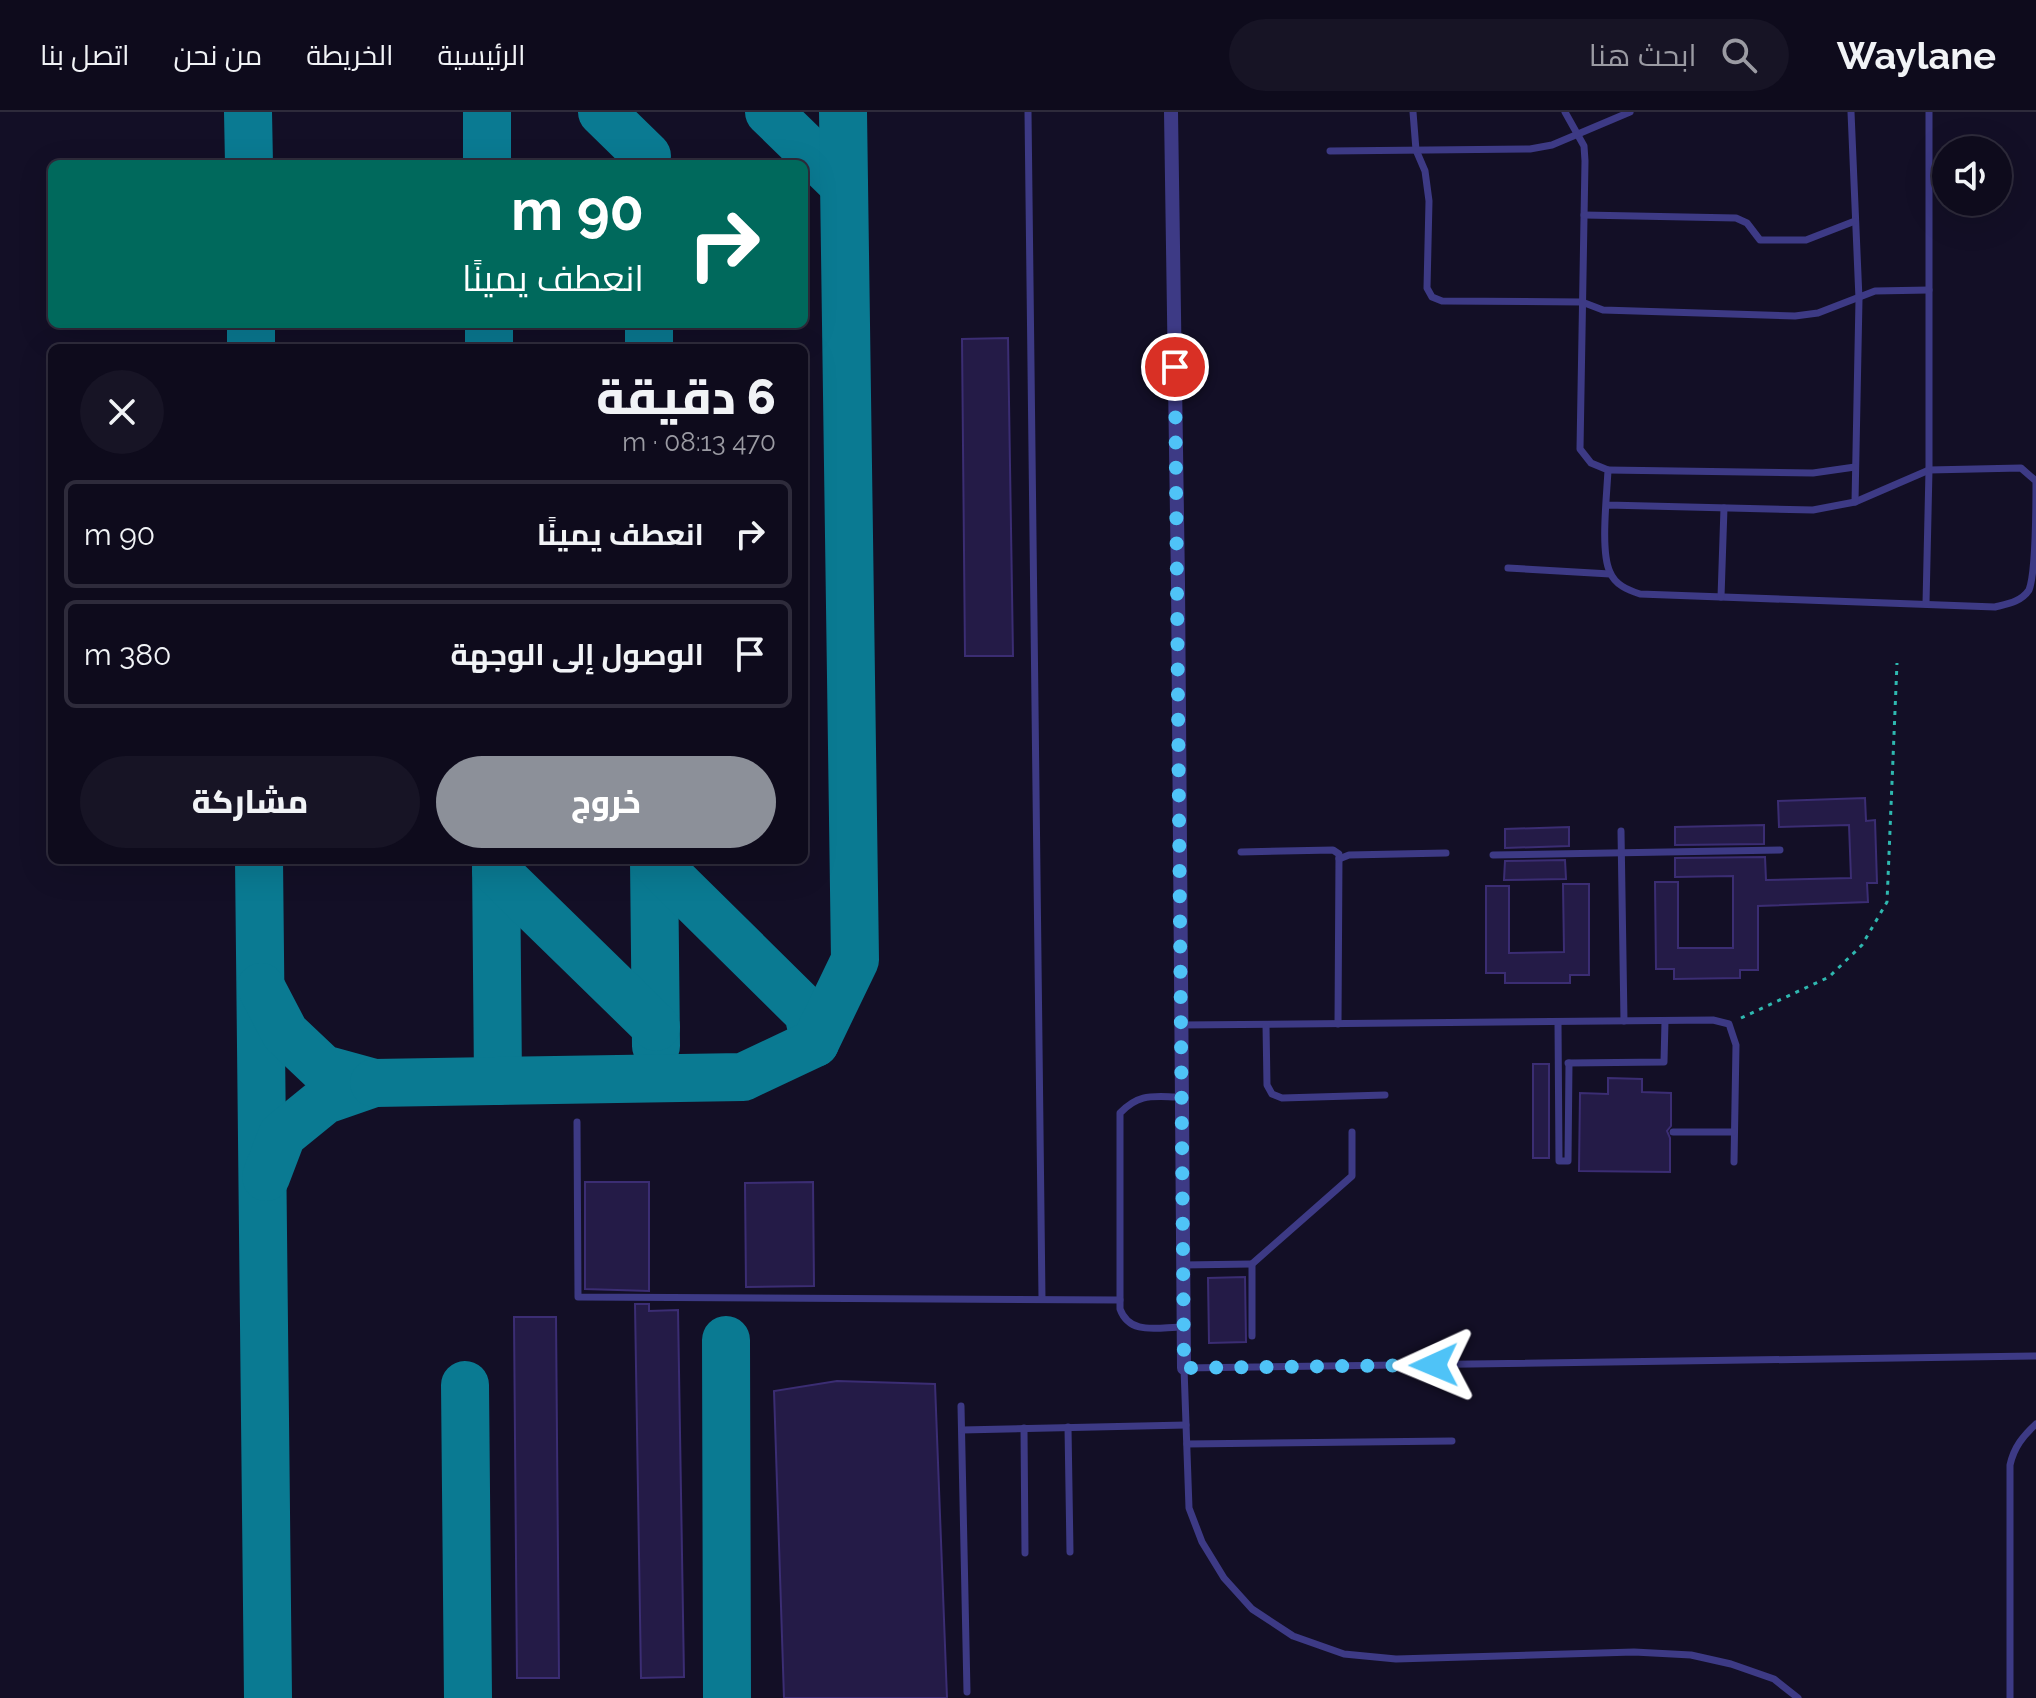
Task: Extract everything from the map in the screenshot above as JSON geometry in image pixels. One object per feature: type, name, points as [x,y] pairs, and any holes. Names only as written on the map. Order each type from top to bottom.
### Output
[{"type":"street","points":[[1171,112],[1184,1368]]},
{"type":"lane","points":[[1028,112],[1042,1299]]},
{"type":"lane","points":[[1413,112],[1416,150],[1425,171],[1429,201],[1427,288],[1432,297],[1442,301],[1582,302],[1603,310],[1795,316],[1818,313],[1875,291],[1929,290]]},
{"type":"lane","points":[[1565,112],[1584,146],[1580,449],[1591,463],[1608,470],[1813,473],[1855,467]]},
{"type":"lane","points":[[1330,151],[1530,149],[1552,145],[1630,112]]},
{"type":"lane","points":[[1851,112],[1859,299],[1855,502]]},
{"type":"lane","points":[[1926,604],[1929,112]]},
{"type":"lane","points":[[1584,215],[1736,218],[1747,223],[1760,240],[1806,240],[1855,221]]},
{"type":"lane","points":[[1607,505],[1813,510],[1855,502],[1929,470],[2021,468],[2036,481],[2035,571],[2029,590],[2015,602],[1995,607],[1640,594],[1624,588],[1610,574],[1605,555],[1608,470]]},
{"type":"lane","points":[[1721,597],[1724,508]]},
{"type":"lane","points":[[1508,568],[1610,574]]},
{"type":"lane","points":[[1621,831],[1624,1021]]},
{"type":"lane","points":[[1241,852],[1333,850],[1339,854],[1338,1024]]},
{"type":"lane","points":[[1493,855],[1780,850]]},
{"type":"lane","points":[[1339,859],[1349,855],[1446,853]]},
{"type":"lane","points":[[1181,1025],[1713,1020],[1729,1024],[1736,1045],[1734,1162]]},
{"type":"lane","points":[[1558,1064],[1664,1062],[1665,1021]]},
{"type":"lane","points":[[1558,1022],[1559,1161],[1568,1161],[1569,1063]]},
{"type":"lane","points":[[1266,1025],[1267,1085],[1272,1094],[1282,1098],[1385,1095]]},
{"type":"lane","points":[[1182,1097],[1141,1097],[1120,1113],[1120,1300],[1124,1320],[1136,1328],[1183,1327]]},
{"type":"lane","points":[[577,1122],[578,1297],[1120,1300]]},
{"type":"lane","points":[[1182,1265],[1252,1264],[1352,1176],[1352,1132]]},
{"type":"lane","points":[[1673,1132],[1733,1132]]},
{"type":"lane","points":[[1252,1264],[1252,1336]]},
{"type":"lane","points":[[1798,1698],[1774,1679],[1731,1664],[1691,1655],[1634,1652],[1396,1659],[1344,1654],[1293,1636],[1252,1609],[1224,1578],[1202,1542],[1189,1508],[1184,1368],[2036,1356]]},
{"type":"lane","points":[[961,1406],[967,1692]]},
{"type":"lane","points":[[2010,1698],[2010,1465],[2013,1451],[2036,1424]]},
{"type":"lane","points":[[962,1430],[1186,1425]]},
{"type":"lane","points":[[1068,1427],[1070,1552]]},
{"type":"lane","points":[[1024,1428],[1025,1553]]},
{"type":"lane","points":[[1187,1444],[1452,1441]]},
{"type":"path","points":[[1729,1024],[1829,977],[1862,945],[1887,902],[1897,663]]},
{"type":"building","points":[[1008,338],[1013,656],[965,656],[962,339]]},
{"type":"building","points":[[1865,798],[1866,821],[1875,820],[1877,883],[1867,883],[1868,902],[1758,906],[1758,970],[1740,970],[1740,978],[1674,979],[1674,969],[1656,969],[1655,882],[1678,882],[1678,948],[1733,948],[1733,876],[1675,877],[1675,858],[1765,857],[1766,880],[1851,878],[1849,825],[1779,827],[1778,801]]},
{"type":"building","points":[[1764,825],[1764,844],[1675,845],[1675,827]]},
{"type":"building","points":[[1569,827],[1569,846],[1505,848],[1505,829]]},
{"type":"building","points":[[1565,860],[1566,879],[1504,880],[1505,861]]},
{"type":"building","points":[[1563,884],[1589,884],[1589,975],[1570,975],[1570,983],[1505,983],[1505,973],[1486,973],[1486,886],[1509,886],[1509,953],[1564,952]]},
{"type":"building","points":[[1533,1064],[1549,1064],[1549,1158],[1533,1158]]},
{"type":"building","points":[[1608,1078],[1642,1079],[1642,1092],[1671,1093],[1671,1126],[1667,1131],[1670,1138],[1670,1172],[1579,1171],[1580,1093],[1608,1094]]},
{"type":"building","points":[[585,1182],[649,1182],[649,1291],[585,1289]]},
{"type":"building","points":[[813,1182],[814,1286],[746,1287],[745,1183]]},
{"type":"building","points":[[1245,1277],[1246,1342],[1209,1343],[1208,1278]]},
{"type":"building","points":[[635,1304],[649,1304],[649,1311],[678,1310],[684,1677],[641,1678]]},
{"type":"building","points":[[514,1317],[556,1317],[559,1678],[517,1678]]},
{"type":"building","points":[[837,1381],[935,1384],[947,1698],[784,1698],[774,1391]]},
{"type":"taxiway","points":[[248,112],[249,160]]},
{"type":"taxiway","points":[[487,112],[487,160]]},
{"type":"taxiway","points":[[602,112],[647,156]]},
{"type":"taxiway","points":[[769,112],[844,185]]},
{"type":"taxiway","points":[[374,1083],[743,1077],[815,1043],[855,960],[843,112]]},
{"type":"taxiway","points":[[251,328],[251,344]]},
{"type":"taxiway","points":[[489,328],[489,344]]},
{"type":"taxiway","points":[[649,328],[649,344]]},
{"type":"taxiway","points":[[259,864],[268,1698]]},
{"type":"taxiway","points":[[496,864],[498,1081]]},
{"type":"taxiway","points":[[654,864],[656,1046]]},
{"type":"taxiway","points":[[657,864],[808,1013],[815,1043]]},
{"type":"taxiway","points":[[496,871],[656,1027]]},
{"type":"taxiway","points":[[261,987],[285,1033],[323,1069],[374,1083],[325,1100],[282,1135],[266,1177]]},
{"type":"taxiway","points":[[726,1340],[727,1698]]},
{"type":"taxiway","points":[[465,1385],[468,1698]]},
{"type":"route","points":[[1175,367],[1184,1368],[1434,1365]]}]
